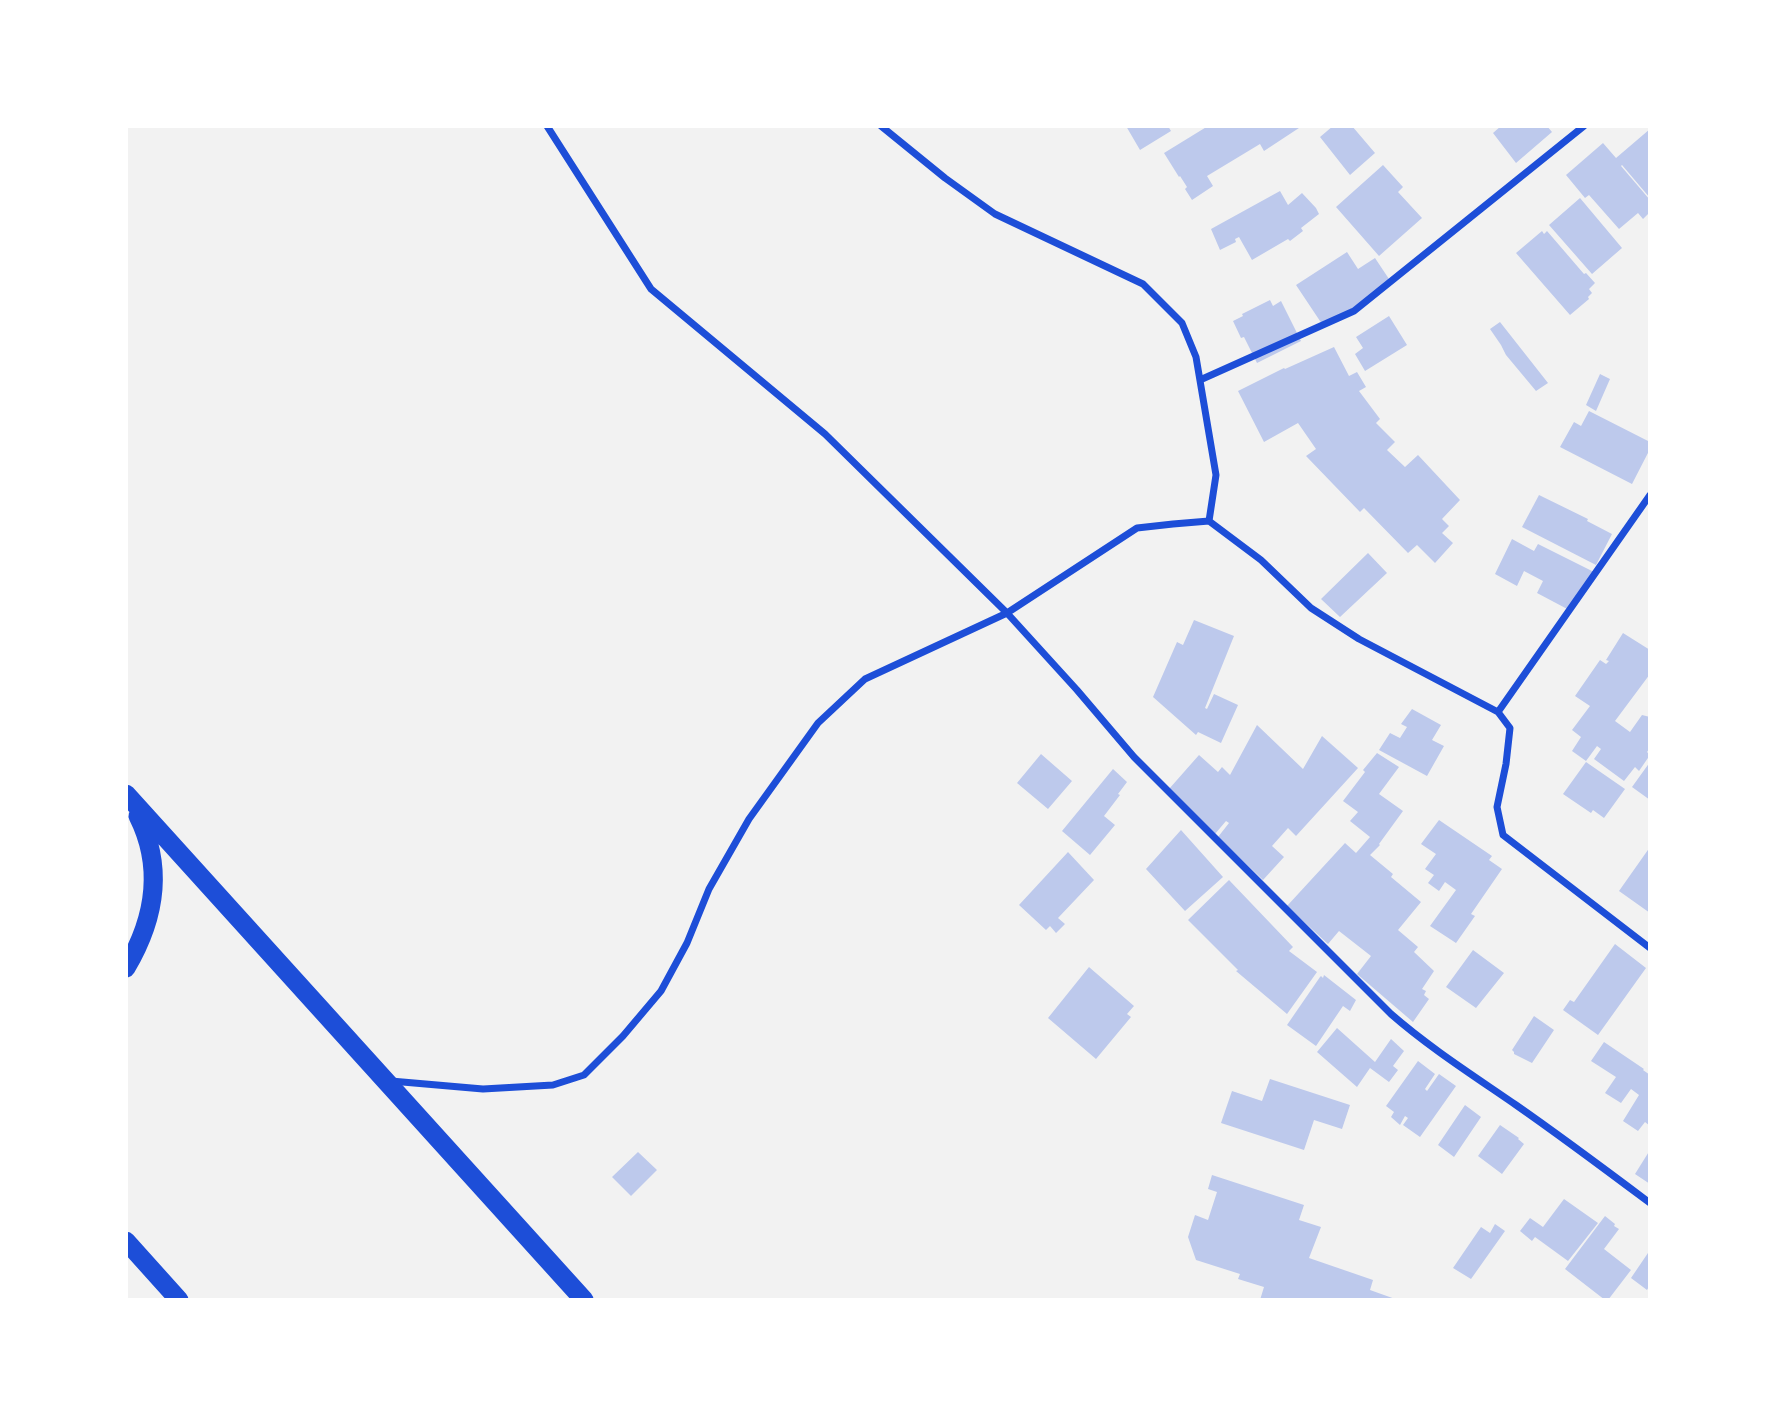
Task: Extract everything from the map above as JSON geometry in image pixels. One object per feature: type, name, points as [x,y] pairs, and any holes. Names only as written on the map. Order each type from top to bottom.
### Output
[{"type":"highway","points":[[126,795],[584,1300]]},
{"type":"highway","points":[[126,795],[140,818],[149,843],[153,868],[153,895],[148,921],[139,946],[126,968]]},
{"type":"highway","points":[[126,1241],[179,1300]]},
{"type":"street","points":[[547,126],[651,289],[825,434],[1007,613],[1134,757],[1391,1014],[1422,1040],[1650,1203]]},
{"type":"street","points":[[881,126],[995,214],[1143,284],[1182,323],[1196,357],[1216,475],[1209,521]]},
{"type":"street","points":[[1200,380],[1354,311],[1584,126]]},
{"type":"street","points":[[1499,712],[1650,495]]},
{"type":"street","points":[[384,1081],[483,1089],[553,1086],[584,1075],[623,1036],[661,991],[687,943],[709,888],[743,830],[818,723],[865,679],[1007,613],[1137,528],[1173,524],[1209,521],[1261,560],[1311,608],[1359,639],[1499,712],[1510,728],[1497,807],[1503,835],[1650,948]]},
{"type":"building","points":[[1126,126],[1168,126],[1171,131],[1140,150]]},
{"type":"building","points":[[1208,126],[1302,126],[1264,151],[1260,144],[1207,176],[1213,186],[1192,200],[1185,189],[1187,187],[1164,153]]},
{"type":"building","points":[[1333,126],[1352,126],[1375,153],[1350,175],[1320,137]]},
{"type":"building","points":[[1501,126],[1547,126],[1552,132],[1516,163],[1493,133]]},
{"type":"building","points":[[1650,129],[1650,198],[1621,166],[1650,200],[1650,212],[1643,219],[1638,213],[1619,229],[1589,195],[1585,198],[1566,175],[1603,143],[1616,158]]},
{"type":"building","points":[[1383,165],[1403,187],[1398,192],[1422,218],[1379,256],[1336,207]]},
{"type":"building","points":[[1280,191],[1288,205],[1302,193],[1319,214],[1290,241],[1288,239],[1252,260],[1239,237],[1235,239],[1236,242],[1220,250],[1211,229]]},
{"type":"building","points":[[1580,198],[1622,248],[1592,274],[1549,225]]},
{"type":"building","points":[[1542,231],[1544,234],[1547,231],[1595,283],[1589,289],[1592,293],[1589,299],[1570,315],[1516,253]]},
{"type":"building","points":[[1347,252],[1358,269],[1375,258],[1391,282],[1324,327],[1296,285]]},
{"type":"building","points":[[1270,300],[1273,306],[1281,301],[1301,341],[1257,363],[1233,321]]},
{"type":"building","points":[[1389,316],[1407,345],[1365,371],[1355,354],[1363,348],[1356,337]]},
{"type":"building","points":[[1500,322],[1548,383],[1536,391],[1506,355],[1490,329]]},
{"type":"building","points":[[1334,347],[1349,376],[1357,372],[1366,387],[1359,391],[1380,419],[1376,423],[1395,442],[1387,450],[1405,467],[1418,455],[1460,500],[1442,519],[1449,526],[1442,533],[1453,543],[1435,563],[1417,545],[1408,553],[1364,508],[1360,512],[1306,456],[1316,449],[1298,423],[1264,442],[1238,391]]},
{"type":"building","points":[[1600,374],[1610,379],[1596,411],[1586,405]]},
{"type":"building","points":[[1589,411],[1650,442],[1650,449],[1632,484],[1560,447],[1574,422],[1581,426]]},
{"type":"building","points":[[1539,495],[1612,534],[1596,565],[1522,527]]},
{"type":"building","points":[[1512,539],[1534,551],[1538,544],[1594,572],[1571,611],[1537,593],[1543,581],[1524,571],[1517,586],[1495,574]]},
{"type":"building","points":[[1368,553],[1387,573],[1340,617],[1321,599]]},
{"type":"building","points":[[1194,620],[1234,636],[1205,708],[1207,709],[1214,694],[1238,705],[1221,743],[1198,732],[1196,735],[1153,697],[1177,642],[1183,645]]},
{"type":"building","points":[[1623,633],[1650,650],[1650,674],[1615,721],[1630,732],[1642,715],[1650,717],[1650,748],[1647,752],[1650,755],[1639,771],[1635,767],[1624,781],[1594,759],[1601,749],[1597,746],[1586,761],[1572,751],[1581,737],[1572,730],[1590,706],[1575,696],[1600,660],[1606,664],[1609,661],[1606,660]]},
{"type":"building","points":[[1412,709],[1441,725],[1432,740],[1444,746],[1427,776],[1379,750],[1390,733],[1400,738],[1407,727],[1401,724]]},
{"type":"building","points":[[1257,725],[1303,769],[1322,736],[1358,768],[1296,836],[1288,828],[1272,846],[1284,857],[1263,880],[1218,837],[1229,823],[1226,821],[1215,834],[1169,789],[1199,755],[1218,772],[1222,767],[1230,775]]},
{"type":"building","points":[[1377,753],[1399,767],[1379,794],[1403,811],[1370,855],[1421,902],[1398,930],[1418,947],[1414,952],[1434,971],[1422,989],[1426,991],[1424,995],[1429,999],[1413,1022],[1357,974],[1371,956],[1339,931],[1328,944],[1287,906],[1345,843],[1356,853],[1370,837],[1350,821],[1358,812],[1343,801]]},
{"type":"building","points":[[1041,754],[1072,781],[1048,809],[1017,783]]},
{"type":"building","points":[[1586,762],[1625,789],[1604,818],[1593,810],[1591,813],[1563,794]]},
{"type":"building","points":[[1650,762],[1650,800],[1632,787]]},
{"type":"building","points":[[1113,769],[1127,782],[1104,816],[1115,825],[1090,855],[1062,831]]},
{"type":"building","points":[[1439,820],[1492,856],[1489,860],[1502,869],[1471,914],[1475,916],[1456,943],[1430,926],[1456,890],[1445,882],[1439,891],[1428,883],[1434,875],[1425,869],[1436,854],[1421,844]]},
{"type":"building","points":[[1181,830],[1223,877],[1185,911],[1146,869]]},
{"type":"building","points":[[1650,847],[1650,913],[1619,891]]},
{"type":"building","points":[[1068,852],[1094,880],[1058,918],[1065,924],[1056,933],[1050,926],[1046,930],[1019,905]]},
{"type":"building","points":[[1229,880],[1293,947],[1289,951],[1317,972],[1287,1014],[1236,971],[1238,970],[1188,920]]},
{"type":"building","points":[[1615,944],[1646,968],[1598,1035],[1563,1010],[1570,1000],[1574,1002]]},
{"type":"building","points":[[1473,950],[1504,973],[1476,1008],[1446,987]]},
{"type":"building","points":[[1089,967],[1134,1006],[1127,1014],[1131,1017],[1096,1059],[1048,1018]]},
{"type":"building","points":[[1324,975],[1356,1000],[1350,1011],[1343,1006],[1316,1046],[1287,1025]]},
{"type":"building","points":[[1534,1016],[1554,1030],[1532,1063],[1514,1054],[1512,1050]]},
{"type":"building","points":[[1337,1028],[1375,1062],[1391,1039],[1404,1051],[1393,1066],[1398,1070],[1389,1082],[1370,1068],[1357,1087],[1317,1052]]},
{"type":"building","points":[[1604,1042],[1650,1075],[1650,1126],[1645,1122],[1638,1131],[1623,1121],[1639,1095],[1631,1089],[1621,1103],[1605,1093],[1616,1077],[1591,1061]]},
{"type":"building","points":[[1418,1061],[1435,1074],[1425,1089],[1427,1091],[1439,1074],[1456,1086],[1420,1137],[1403,1125],[1408,1118],[1405,1116],[1400,1125],[1391,1117],[1394,1112],[1386,1106]]},
{"type":"building","points":[[1270,1079],[1350,1105],[1342,1129],[1314,1120],[1304,1150],[1221,1123],[1232,1091],[1262,1101]]},
{"type":"building","points":[[1465,1105],[1481,1117],[1454,1157],[1438,1145]]},
{"type":"building","points":[[1500,1125],[1524,1144],[1502,1174],[1478,1156]]},
{"type":"building","points":[[1650,1150],[1650,1184],[1635,1174]]},
{"type":"building","points":[[638,1152],[657,1170],[631,1196],[612,1177]]},
{"type":"building","points":[[1212,1175],[1304,1205],[1299,1220],[1321,1227],[1309,1258],[1373,1280],[1370,1290],[1398,1300],[1260,1300],[1264,1287],[1238,1279],[1240,1274],[1196,1260],[1188,1237],[1195,1215],[1208,1220],[1217,1192],[1208,1189]]},
{"type":"building","points":[[1564,1199],[1598,1223],[1568,1261],[1535,1237],[1532,1241],[1520,1231],[1530,1218],[1543,1227]]},
{"type":"building","points":[[1605,1216],[1619,1229],[1604,1249],[1631,1270],[1608,1300],[1565,1269]]},
{"type":"building","points":[[1495,1224],[1505,1231],[1471,1279],[1453,1268],[1481,1227],[1490,1233]]},
{"type":"building","points":[[1650,1250],[1650,1285],[1647,1290],[1631,1278]]}]
